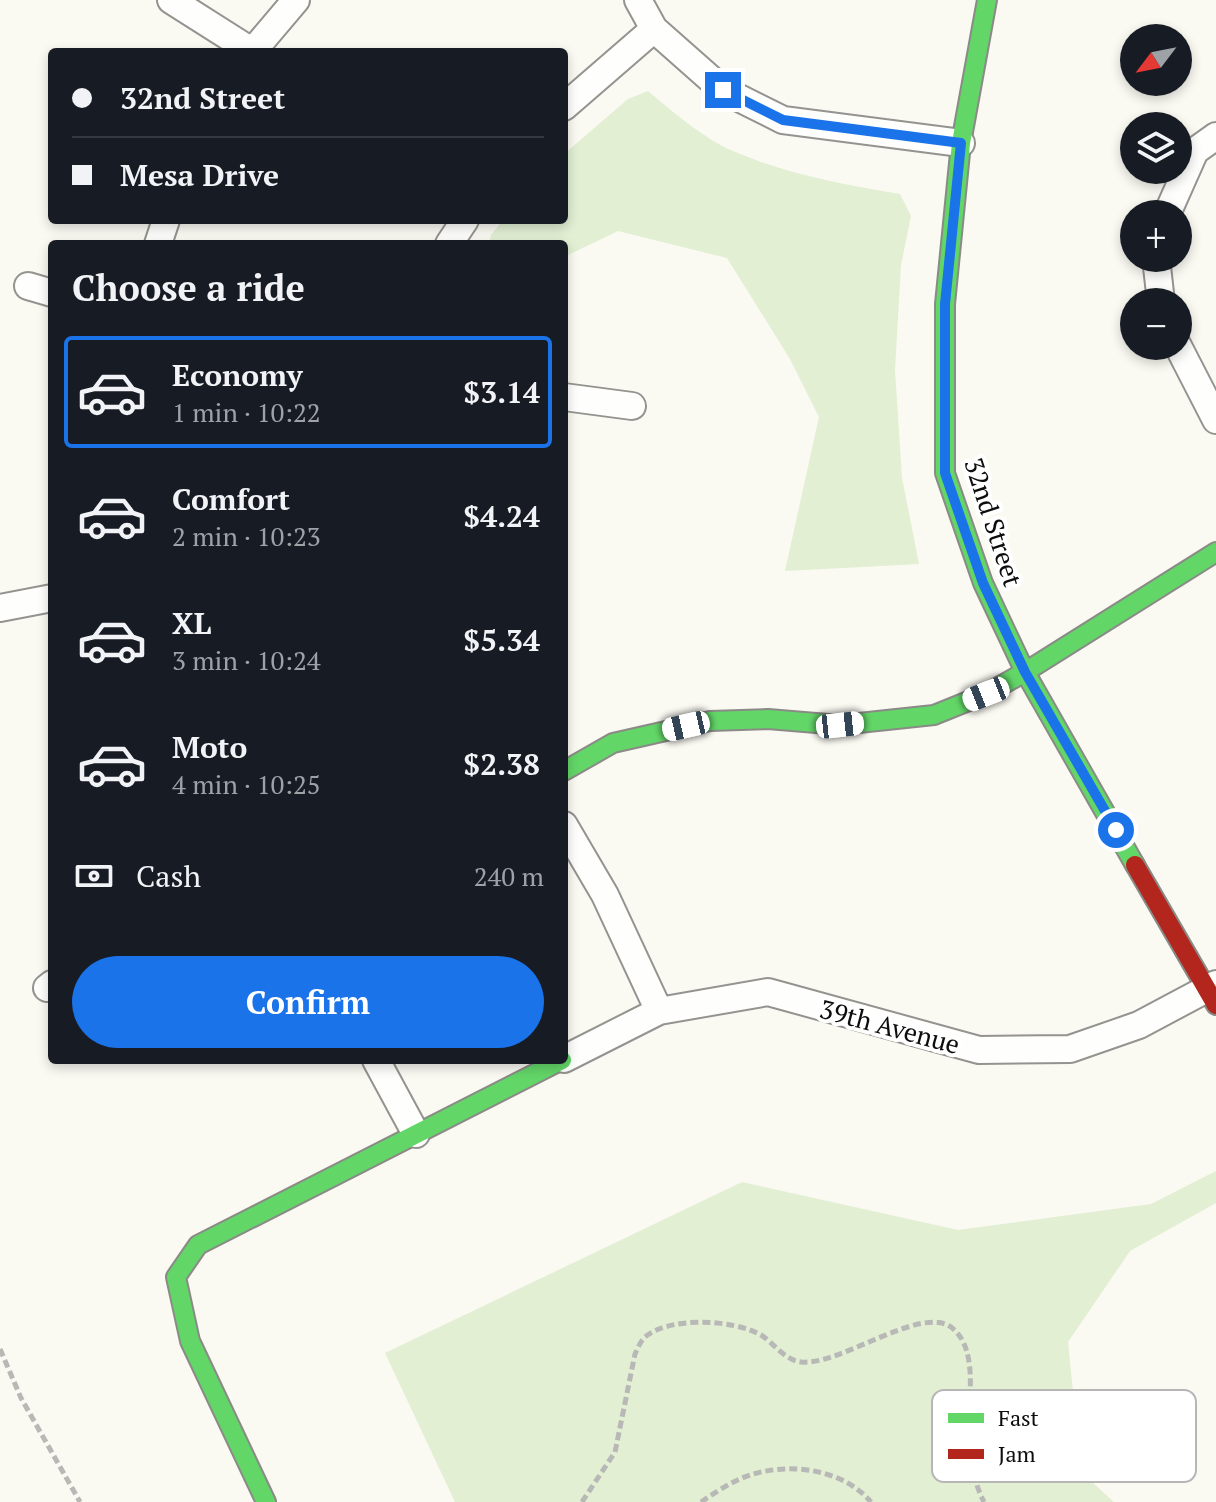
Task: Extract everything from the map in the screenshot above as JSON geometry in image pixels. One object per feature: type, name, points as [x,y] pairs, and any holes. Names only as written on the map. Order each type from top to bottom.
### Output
[{"type":"street","points":[[171,0],[246,48]]},
{"type":"street","points":[[255,48],[296,0]]},
{"type":"street","points":[[638,0],[654,29],[723,90],[783,120],[961,143]]},
{"type":"street","name":"32nd Street","points":[[987,0],[961,143],[945,304],[945,473],[983,583],[1025,672],[1213,992]]},
{"type":"street","points":[[568,104],[654,29]]},
{"type":"street","points":[[1173,200],[1195,151],[1216,136]]},
{"type":"street","points":[[1185,360],[1216,420]]},
{"type":"street","points":[[568,398],[632,406]]},
{"type":"street","points":[[568,769],[613,743],[710,721],[768,719],[840,725],[934,715],[986,694],[1025,672],[1216,552]]},
{"type":"street","points":[[0,608],[48,599]]},
{"type":"street","points":[[568,832],[605,895],[659,1011]]},
{"type":"street","name":"39th Avenue","points":[[568,1056],[659,1011],[768,992],[979,1050],[1070,1049],[1139,1025],[1213,992]]},
{"type":"street","points":[[378,1064],[416,1134]]},
{"type":"street","name":"39th Avenue","points":[[266,1502],[190,1341],[176,1277],[198,1245],[553,1064]]},
{"type":"path","points":[[582,1502],[615,1452],[635,1354],[641,1340],[674,1323],[744,1328],[762,1336],[798,1362],[820,1361],[915,1325],[939,1321],[951,1327],[963,1340],[968,1359],[968,1390]]},
{"type":"path","points":[[0,1349],[21,1398],[80,1502]]},
{"type":"path","points":[[701,1502],[751,1475],[784,1469],[839,1477],[860,1490],[871,1502]]},
{"type":"path","points":[[975,1482],[984,1502]]},
{"type":"green space","points":[[648,91],[700,132],[722,146],[754,159],[795,173],[900,194],[911,216],[901,265],[895,370],[902,478],[919,564],[785,571],[819,417],[790,359],[727,258],[618,231],[568,255],[568,240],[490,240],[500,224],[568,224],[568,151],[628,99]]},
{"type":"green space","points":[[1216,1171],[1216,1203],[1130,1251],[1068,1342],[1073,1390],[932,1390],[932,1482],[1092,1482],[1114,1502],[455,1502],[385,1353],[742,1182],[958,1230],[1151,1204]]},
{"type":"traffic: fast","points":[[987,0],[961,143],[945,304],[945,473],[983,583],[1025,672],[1135,865]]},
{"type":"traffic: fast","points":[[568,769],[613,743],[710,721],[768,719],[840,725],[934,715],[986,694],[1025,672],[1216,552]]},
{"type":"traffic: fast","points":[[266,1502],[190,1341],[176,1277],[198,1245],[554,1064]]},
{"type":"traffic: jam","points":[[1135,865],[1216,1005]]},
{"type":"route","points":[[723,90],[783,120],[961,143],[945,304],[945,473],[983,583],[1025,672],[1116,830]]}]
